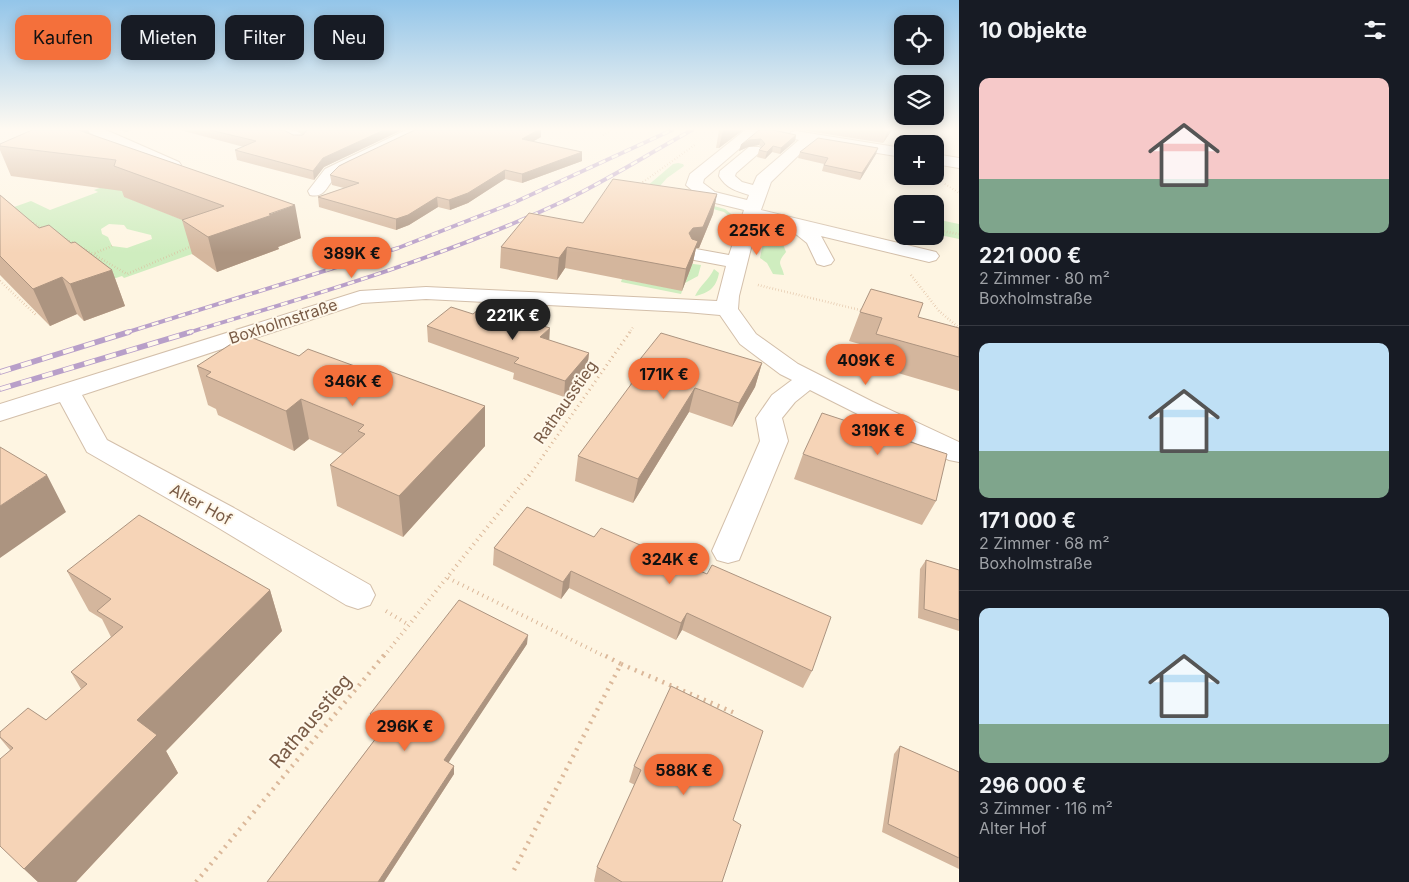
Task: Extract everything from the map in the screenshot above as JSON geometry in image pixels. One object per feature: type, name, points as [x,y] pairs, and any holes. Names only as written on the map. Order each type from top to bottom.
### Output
[{"type":"street","points":[[316,191],[333,171]]},
{"type":"street","points":[[703,171],[696,176],[694,185],[709,196],[754,204],[795,225],[815,240],[824,260]]},
{"type":"street","points":[[728,171],[727,176],[730,182],[738,186],[754,204]]},
{"type":"street","points":[[773,171],[763,180],[754,204],[726,309],[748,338],[789,369],[959,453]]},
{"type":"street","points":[[795,225],[929,256]]},
{"type":"street","points":[[696,255],[735,271]]},
{"type":"street","name":"Boxholmstraße","points":[[0,413],[360,297],[426,293],[686,305],[726,309]]},
{"type":"street","points":[[728,551],[774,441],[769,418],[776,405],[786,395],[809,380]]},
{"type":"street","name":"Alter Hof","points":[[67,391],[97,446],[223,516],[358,595]]},
{"type":"path","points":[[24,218],[50,232]]},
{"type":"path","points":[[944,232],[959,234]]},
{"type":"path","points":[[59,236],[127,274],[196,244]]},
{"type":"path","points":[[94,254],[112,246]]},
{"type":"path","points":[[896,248],[911,275],[939,311],[959,328]]},
{"type":"path","points":[[735,271],[868,312]]},
{"type":"path","points":[[0,281],[36,314]]},
{"type":"path","name":"Rathausstieg","points":[[196,882],[448,578],[531,473],[639,318]]},
{"type":"path","points":[[448,578],[621,664],[737,714]]},
{"type":"path","points":[[514,870],[621,664]]},
{"type":"green space","points":[[665,171],[677,171],[659,187],[669,194],[725,209],[736,218],[735,227],[729,225],[730,217],[724,212],[665,196],[646,187]]},
{"type":"green space","points":[[136,175],[155,184],[123,196],[210,231],[194,255],[192,254],[124,278],[122,276],[98,284],[0,212],[31,201],[50,210],[98,192],[94,190]],"holes":[[[109,224],[124,225],[127,229],[151,235],[152,239],[127,248],[112,246],[108,237],[102,234],[101,229]]]},
{"type":"green space","points":[[944,221],[959,224],[959,239],[944,236]]},
{"type":"green space","points":[[765,234],[783,244],[786,252],[780,264],[784,275],[773,274],[767,263],[760,258]]},
{"type":"green space","points":[[686,263],[701,265],[698,276],[685,283],[681,294],[621,282],[622,279],[675,289]]},
{"type":"green space","points":[[714,269],[719,273],[714,286],[708,291],[695,296],[710,276]]},
{"type":"building","points":[[128,171],[197,171],[295,205],[208,237],[182,220],[224,206]]},
{"type":"building","points":[[334,171],[503,171],[468,193],[449,200],[437,197],[408,215],[396,219],[318,197],[359,183],[330,175]]},
{"type":"building","points":[[510,171],[530,171],[522,174]]},
{"type":"building","points":[[613,179],[717,194],[703,227],[693,228],[689,233],[692,239],[698,241],[686,269],[567,247],[559,258],[501,247],[529,213],[583,223]]},
{"type":"building","points":[[0,195],[39,228],[49,225],[71,243],[75,242],[112,270],[70,284],[62,277],[33,289],[0,256]]},
{"type":"building","points":[[871,289],[923,303],[918,317],[959,328],[959,357],[876,334],[882,318],[860,312]]},
{"type":"building","points":[[451,307],[473,314],[478,310],[500,318],[504,314],[550,328],[540,337],[589,353],[565,381],[514,363],[519,358],[427,326]]},
{"type":"building","points":[[661,333],[762,363],[739,403],[695,388],[638,479],[578,456],[641,371],[633,368]]},
{"type":"building","points":[[245,335],[299,356],[308,349],[371,372],[378,367],[485,406],[399,496],[330,465],[365,434],[358,431],[364,425],[301,399],[286,411],[206,376],[211,372],[197,366]]},
{"type":"building","points":[[822,413],[947,454],[936,501],[803,454]]},
{"type":"building","points":[[0,447],[47,475],[0,506]]},
{"type":"building","points":[[527,507],[594,537],[601,528],[707,574],[712,565],[831,617],[812,671],[687,613],[681,623],[571,571],[563,582],[494,548]]},
{"type":"building","points":[[139,515],[270,590],[137,720],[157,735],[24,869],[0,846],[0,759],[13,748],[0,737],[0,732],[28,708],[46,720],[87,684],[71,672],[123,627],[97,611],[111,599],[67,571]]},
{"type":"building","points":[[926,560],[959,570],[959,620],[924,609]]},
{"type":"building","points":[[459,600],[528,635],[444,760],[454,766],[378,882],[267,882],[386,725],[370,714]]},
{"type":"building","points":[[671,686],[763,731],[733,820],[741,825],[722,882],[622,882],[597,867],[641,770],[634,766]]},
{"type":"building","points":[[900,746],[959,772],[959,858],[888,824]]},
{"type":"railway","points":[[125,333],[398,248],[513,203],[582,171]]},
{"type":"railway","points":[[187,333],[379,274],[426,257],[520,221],[566,200],[621,171]]},
{"type":"railway","points":[[0,372],[129,332]]},
{"type":"railway","points":[[0,389],[191,332]]}]
